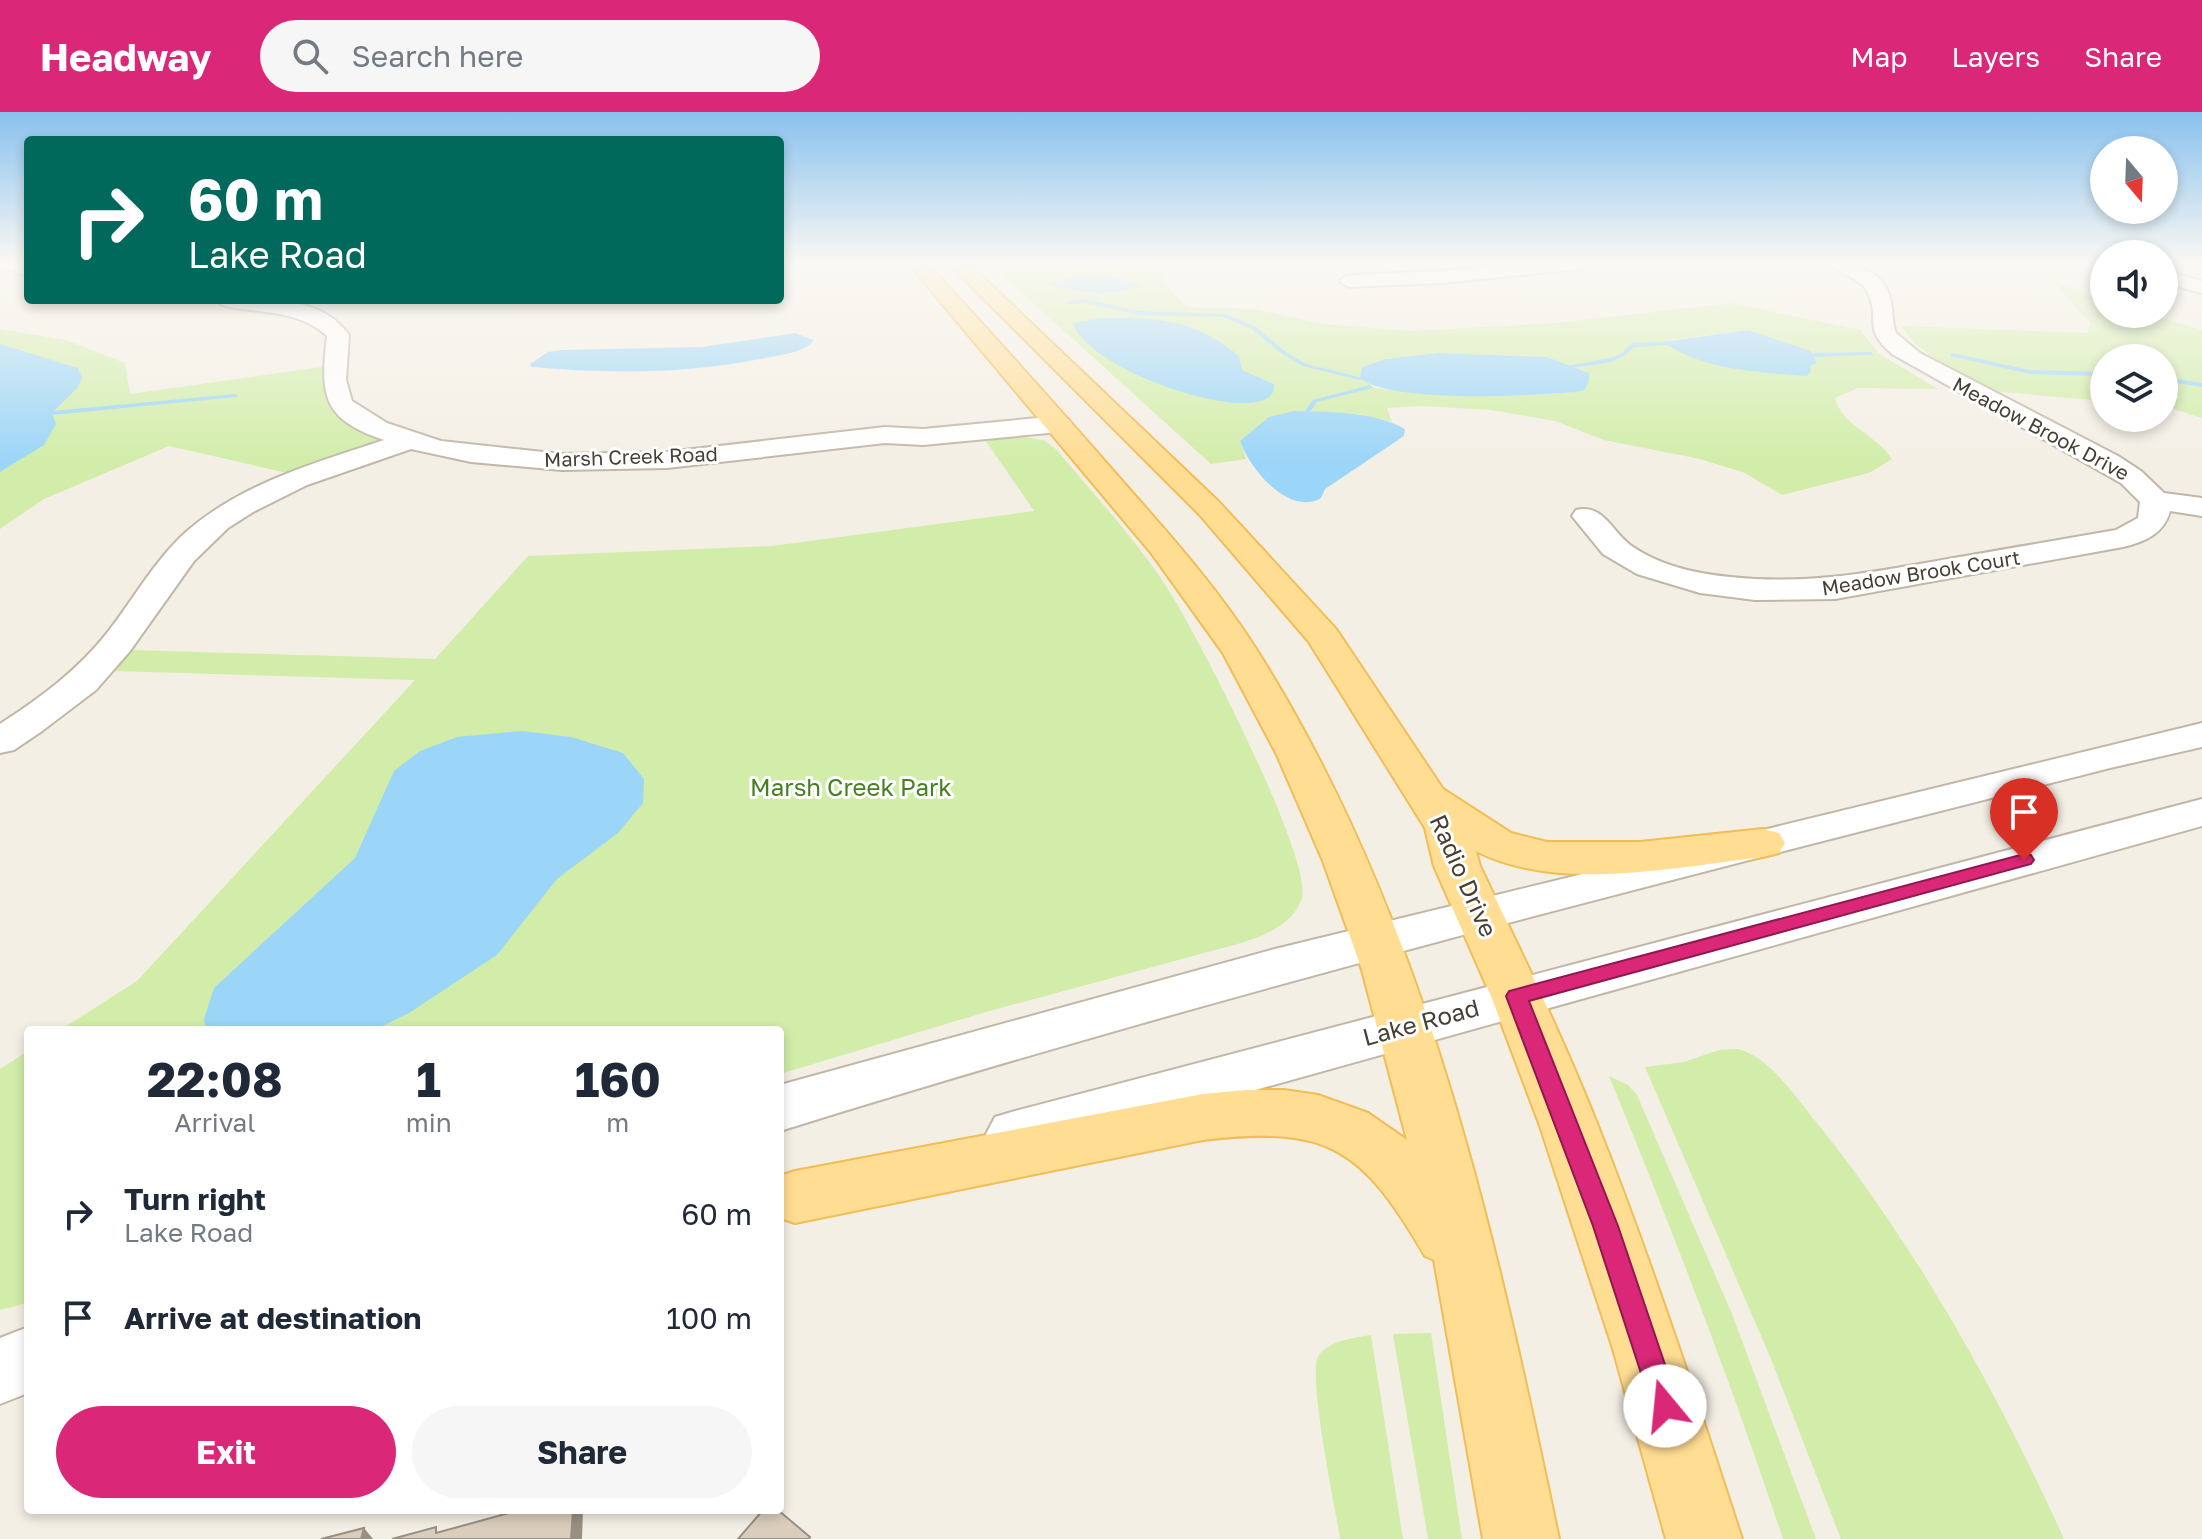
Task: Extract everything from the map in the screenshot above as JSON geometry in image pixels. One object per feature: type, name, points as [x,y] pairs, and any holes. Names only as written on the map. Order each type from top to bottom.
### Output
[{"type":"main road","points":[[976,330],[1196,587],[1241,652],[1308,777],[1376,940],[1419,1076],[1475,1301],[1521,1539]]},
{"type":"main road","name":"Radio Drive","points":[[1024,330],[1209,508],[1323,637],[1447,828],[1457,866],[1517,996],[1606,1226],[1704,1539]]},
{"type":"main road","points":[[1426,796],[1471,829],[1518,851],[1594,858],[1763,843]]},
{"type":"main road","points":[[788,1199],[1203,1117],[1256,1110],[1310,1114],[1331,1120],[1367,1140],[1405,1174],[1443,1228],[1465,1271],[1475,1301]]},
{"type":"street","name":"Marsh Creek Road","points":[[334,330],[338,335],[334,380],[341,405],[378,429],[410,440],[436,448],[514,459],[617,462],[722,456],[885,435],[923,437],[1052,415]]},
{"type":"street","name":"Meadow Brook Drive","points":[[1882,330],[1897,347],[1932,371],[2108,462],[2138,482],[2155,500],[2202,507]]},
{"type":"street","points":[[0,741],[78,686],[106,659],[194,543],[212,526],[284,486],[410,440]]},
{"type":"street","name":"Meadow Brook Court","points":[[1587,516],[1603,538],[1624,556],[1651,568],[1731,587],[1805,591],[1835,589],[2123,538],[2143,531],[2153,521],[2157,512],[2155,500]]},
{"type":"street","points":[[784,1107],[1087,1016],[1376,940],[2202,735]]},
{"type":"street","name":"Lake Road","points":[[788,1199],[1517,996],[2202,812]]},
{"type":"street","points":[[0,1371],[24,1361]]},
{"type":"street","points":[[0,1387],[24,1384]]},
{"type":"green space","points":[[0,330],[66,340],[125,363],[130,394],[336,365],[342,405],[410,440],[305,477],[169,446],[44,499],[0,529]]},
{"type":"green space","points":[[1063,330],[1858,330],[1878,353],[1938,389],[1858,388],[1835,398],[1845,416],[1892,459],[1869,473],[1782,495],[1745,473],[1700,459],[1604,440],[1555,421],[1490,410],[1422,406],[1387,408],[1392,422],[1359,414],[1294,411],[1240,441],[1246,459],[1211,464]],"holes":[[[1748,330],[1811,351],[1817,362],[1800,369],[1763,371],[1724,361],[1670,340]],[[1439,353],[1546,357],[1589,373],[1584,391],[1477,396],[1370,387],[1386,359]]]},
{"type":"green space","points":[[1904,330],[2087,333],[2088,330],[2202,330],[2202,418],[2178,410],[2178,344],[2090,344],[2090,400],[1991,391],[1947,367],[1915,344]]},
{"type":"green space","name":"Marsh Creek Park","points":[[1022,436],[1045,441],[1057,450],[1126,532],[1179,607],[1248,740],[1289,837],[1300,874],[1302,898],[1293,915],[1278,927],[1241,943],[986,1012],[784,1073],[784,1026],[66,1026],[137,981],[415,680],[112,671],[132,650],[435,659],[528,556],[772,546],[1034,511],[983,437]]},
{"type":"green space","points":[[1738,1049],[1759,1059],[1786,1085],[1883,1212],[1981,1372],[2064,1539],[1841,1539],[1771,1359],[1645,1067],[1684,1062],[1719,1050]]},
{"type":"green space","points":[[24,1054],[24,1304],[0,1310],[0,1069]]},
{"type":"green space","points":[[1609,1076],[1628,1085],[1637,1095],[1732,1314],[1816,1539],[1783,1539],[1700,1306]]},
{"type":"green space","points":[[1431,1333],[1462,1539],[1428,1539],[1393,1334]]},
{"type":"green space","points":[[1371,1335],[1403,1539],[1340,1539],[1323,1442],[1316,1387],[1319,1355],[1336,1343]]},
{"type":"water","points":[[1078,330],[1195,330],[1239,356],[1242,370],[1274,384],[1268,398],[1248,403],[1218,401],[1146,379],[1113,362],[1087,343]]},
{"type":"water","points":[[1748,330],[1811,351],[1817,363],[1810,366],[1807,376],[1751,371],[1696,359],[1663,342]]},
{"type":"water","points":[[795,333],[814,340],[800,350],[711,367],[592,371],[532,367],[530,364],[548,352],[561,350],[702,347]]},
{"type":"water","points":[[0,344],[78,368],[82,378],[78,387],[52,413],[56,424],[44,445],[0,472]]},
{"type":"water","points":[[1439,353],[1547,357],[1589,373],[1589,381],[1584,391],[1468,396],[1402,392],[1360,378],[1362,367],[1386,359]]},
{"type":"water","points":[[1294,411],[1379,419],[1405,429],[1404,436],[1325,489],[1321,498],[1309,502],[1296,501],[1272,487],[1261,476],[1240,441],[1269,417]]},
{"type":"water","points":[[522,731],[571,737],[623,753],[644,779],[643,803],[618,833],[557,879],[497,955],[409,1013],[382,1026],[205,1026],[204,1019],[214,988],[355,858],[394,771],[420,751],[457,737]]},
{"type":"building","points":[[505,1514],[573,1514],[571,1539],[392,1539],[436,1527],[436,1533]]},
{"type":"building","points":[[760,1514],[783,1514],[810,1537],[809,1539],[738,1539]]},
{"type":"building","points":[[364,1528],[361,1539],[321,1539]]},
{"type":"waterway","points":[[1256,330],[1284,353],[1305,365],[1360,378]]},
{"type":"waterway","points":[[1570,366],[1611,360],[1623,355],[1632,345],[1666,344]]},
{"type":"waterway","points":[[1813,355],[1871,354]]},
{"type":"waterway","points":[[1952,355],[2030,372],[2090,374]]},
{"type":"waterway","points":[[2178,381],[2202,385]]},
{"type":"waterway","points":[[1308,411],[1315,401],[1370,387]]},
{"type":"waterway","points":[[52,413],[235,396]]},
{"type":"route","points":[[1665,1406],[1606,1226],[1517,996],[2024,860]]}]
